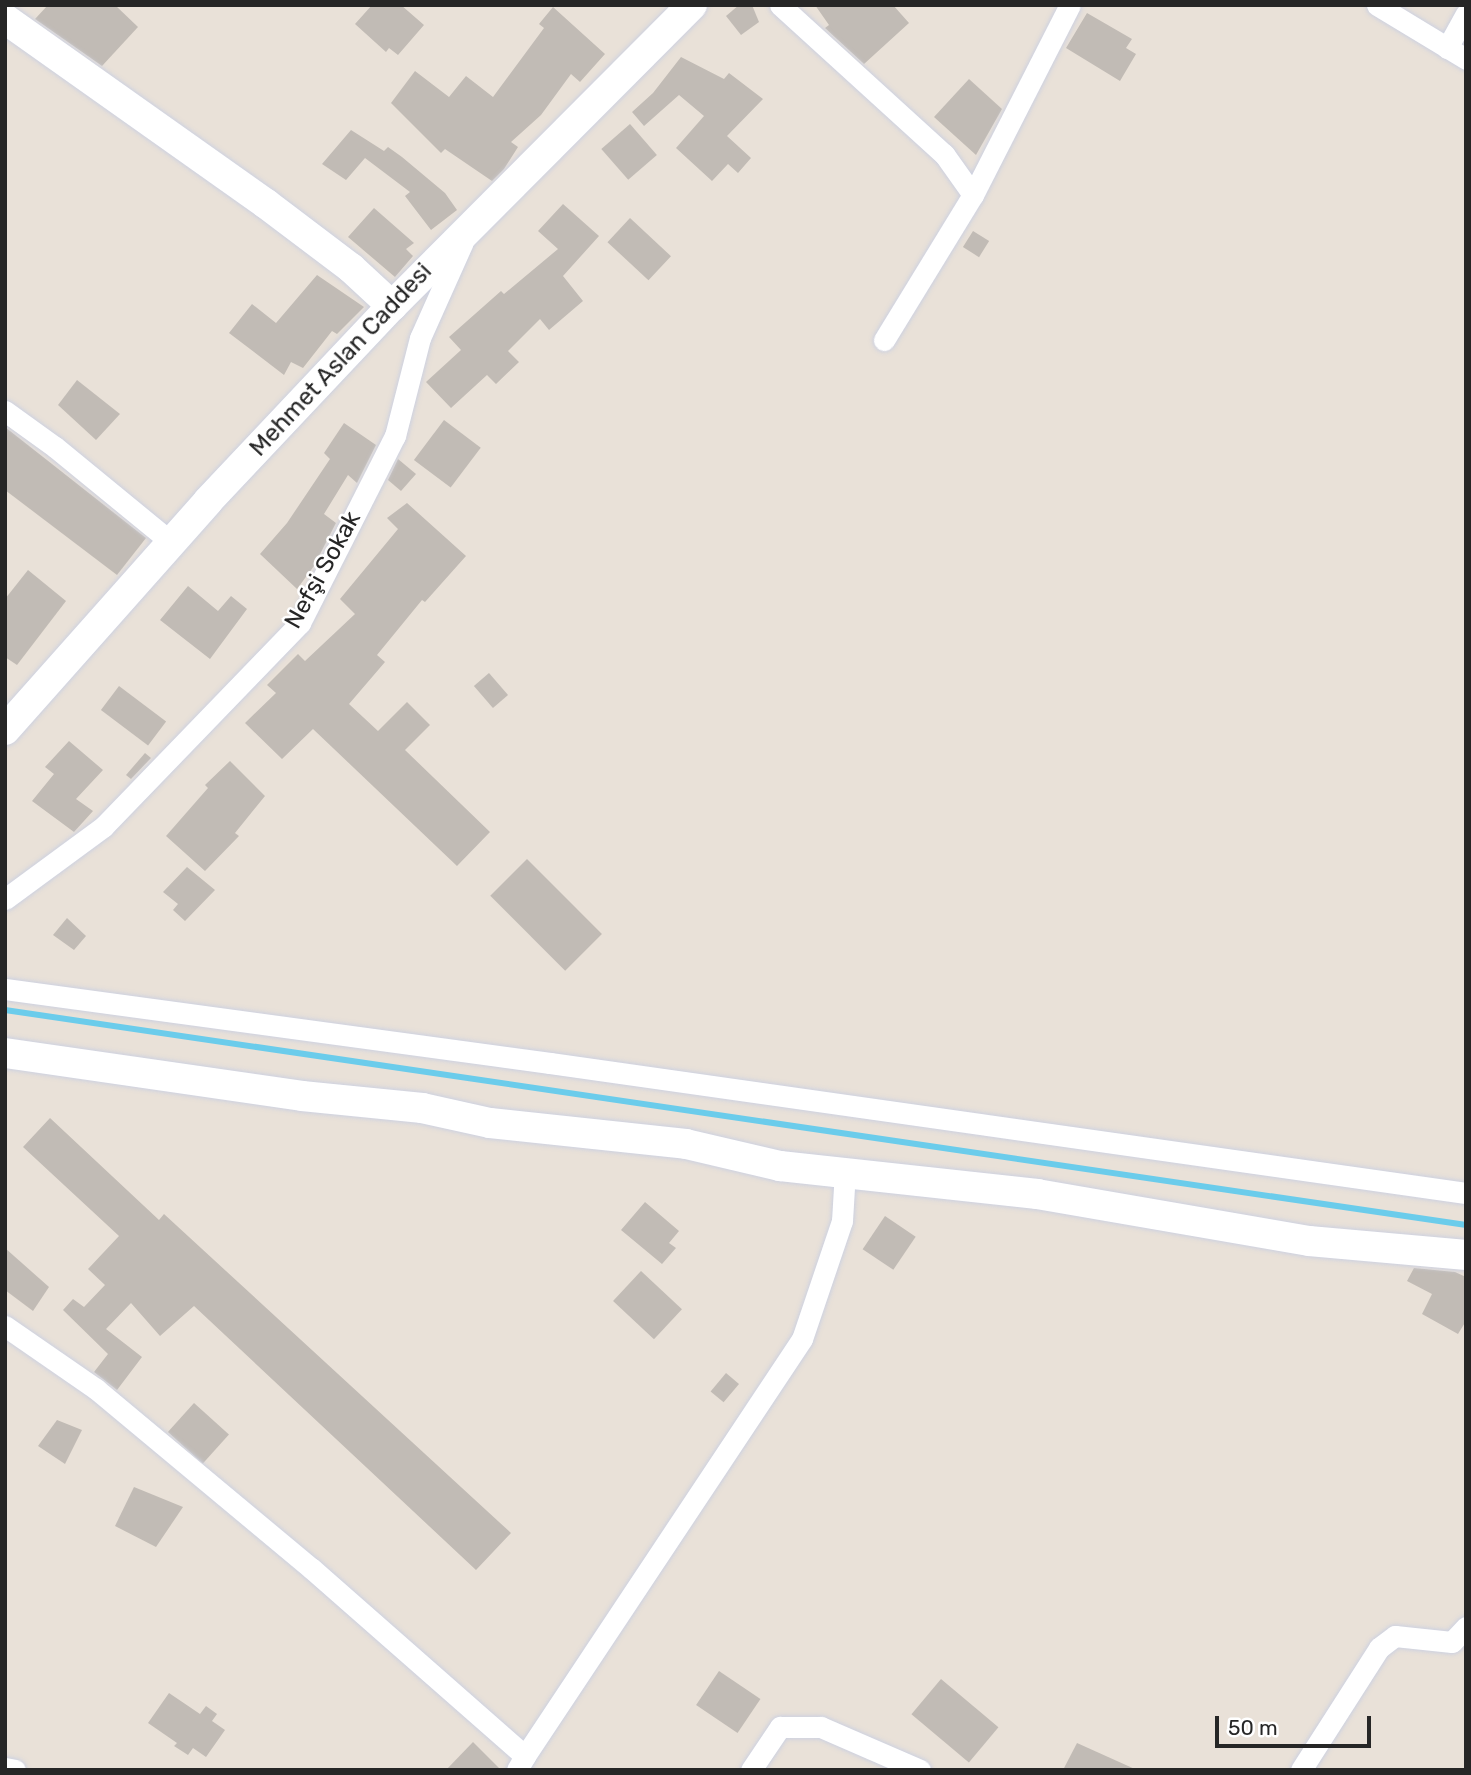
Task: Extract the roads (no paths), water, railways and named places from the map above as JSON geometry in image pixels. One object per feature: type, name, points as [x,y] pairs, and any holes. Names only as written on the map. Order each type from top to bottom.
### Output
[{"type":"street","name":"Mehmet Aslan Caddesi","points":[[5,730],[171,542],[392,306],[471,223],[692,5]]},
{"type":"street","points":[[780,5],[944,154],[973,195]]},
{"type":"street","points":[[884,340],[973,195],[1070,5]]},
{"type":"street","points":[[1377,5],[1466,59]]},
{"type":"street","points":[[1447,48],[1466,15]]},
{"type":"street","points":[[5,19],[265,203],[351,268],[392,306]]},
{"type":"street","name":"Nefşi Sokak","points":[[5,899],[103,827],[300,623],[395,436],[420,338],[471,223]]},
{"type":"street","points":[[5,411],[55,447],[171,542]]},
{"type":"street","points":[[5,989],[550,1063],[1466,1194]]},
{"type":"street","points":[[5,1053],[302,1096],[422,1108],[490,1123],[686,1143],[780,1166],[1037,1194],[1309,1241],[1466,1255]]},
{"type":"street","points":[[5,1326],[96,1389],[311,1568],[521,1763],[802,1339],[842,1221],[845,1171]]},
{"type":"street","points":[[1301,1770],[1379,1648],[1395,1636],[1452,1642],[1466,1627]]},
{"type":"street","points":[[751,1770],[780,1727],[821,1727],[920,1770]]},
{"type":"street","points":[[5,1768],[15,1770]]},
{"type":"waterway","points":[[5,1010],[1466,1225]]}]
